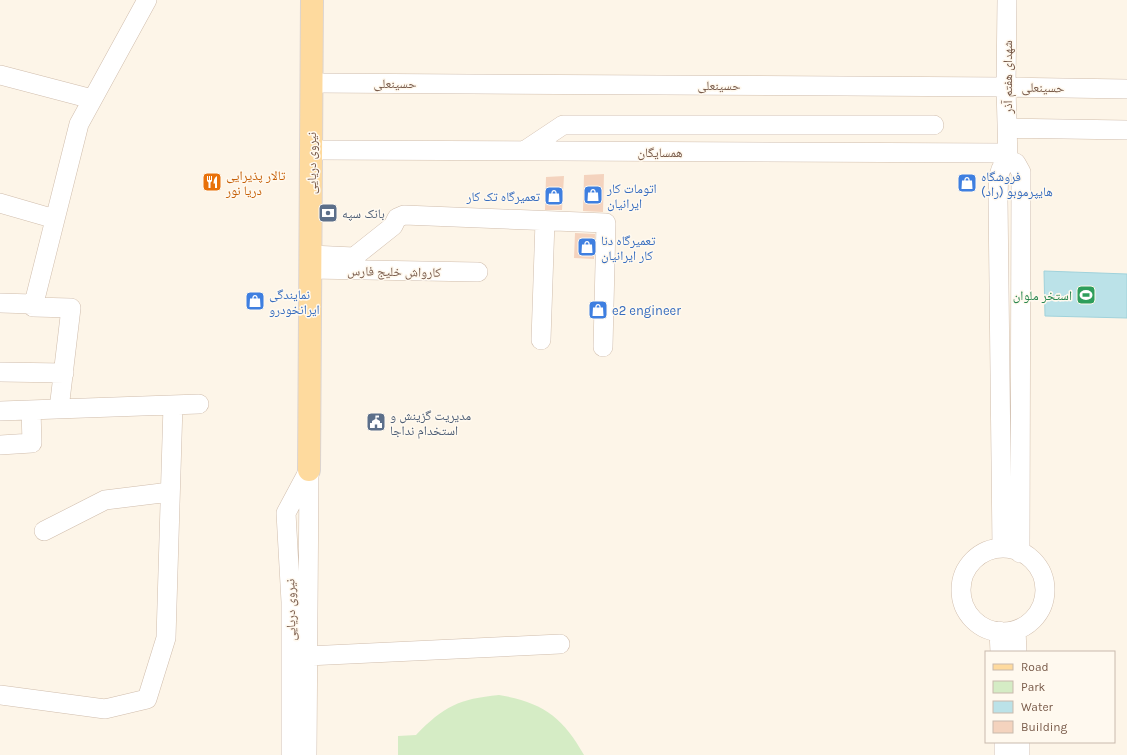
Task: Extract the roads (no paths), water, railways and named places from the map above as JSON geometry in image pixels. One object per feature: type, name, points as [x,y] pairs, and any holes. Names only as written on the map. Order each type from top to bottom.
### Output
[{"type":"main road","name":"نیروی دریایی","points":[[309,470],[312,0]]},
{"type":"street","points":[[59,409],[71,308],[32,307],[79,124],[147,0]]},
{"type":"street","name":"شهدای هفتم آذر","points":[[1007,0],[1006,87],[1008,157]]},
{"type":"street","points":[[0,75],[92,99]]},
{"type":"street","name":"حسینعلی","points":[[312,83],[1127,89]]},
{"type":"street","points":[[524,151],[563,125],[934,125]]},
{"type":"street","points":[[1007,128],[1127,130]]},
{"type":"street","name":"همسایگان","points":[[312,150],[1008,157]]},
{"type":"street","points":[[1002,548],[999,173],[1008,157],[1016,163],[1021,172],[1020,553]]},
{"type":"street","points":[[0,203],[55,219]]},
{"type":"street","points":[[311,262],[354,257],[393,226],[397,218],[404,215],[606,223],[603,347]]},
{"type":"street","points":[[541,340],[545,221]]},
{"type":"street","points":[[999,237],[1021,236]]},
{"type":"street","name":"کارواش خلیج فارس","points":[[311,262],[478,272]]},
{"type":"street","points":[[0,303],[33,304]]},
{"type":"street","points":[[0,372],[64,373]]},
{"type":"street","points":[[0,411],[199,404]]},
{"type":"street","points":[[0,695],[105,709],[147,699],[166,638],[172,405]]},
{"type":"street","points":[[0,445],[32,443],[31,410]]},
{"type":"street","name":"نیروی دریایی","points":[[307,755],[309,470]]},
{"type":"street","name":"نیروی دریایی","points":[[291,755],[291,602],[286,513],[309,470]]},
{"type":"street","points":[[44,531],[105,500],[170,492]]},
{"type":"street","points":[[1002,548],[1015,550],[1020,553],[1027,556],[1036,565],[1042,577],[1045,590],[1043,603],[1037,614],[1028,624],[1008,631],[989,630],[976,623],[967,612],[962,598],[961,584],[966,570],[975,559],[988,551],[1002,548]]},
{"type":"street","points":[[1000,651],[1008,631]]},
{"type":"street","points":[[1008,631],[1017,651]]},
{"type":"street","points":[[307,656],[560,644]]},
{"type":"street","points":[[1004,743],[1004,755]]},
{"type":"street","points":[[1020,743],[1021,755]]},
{"type":"water","name":"استخر ملوان","points":[[1044,271],[1127,274],[1127,318],[1045,316]]},
{"type":"place","name":"تالار پذیرایی دریا نور","points":[[212,182]]},
{"type":"place","name":"فروشگاه هایپرموبو (راد)","points":[[967,183]]},
{"type":"place","name":"اتومات کار ایرانیان","points":[[593,195]]},
{"type":"place","name":"تعمیرگاه تک کار","points":[[554,196]]},
{"type":"place","name":"بانک سپه","points":[[328,213]]},
{"type":"place","name":"تعمیرگاه دنا کار ایرانیان","points":[[587,247]]},
{"type":"place","name":"استخر ملوان","points":[[1086,295]]},
{"type":"place","name":"نمایندگی ایرانخودرو","points":[[255,301]]},
{"type":"place","name":"e2 engineer","points":[[598,310]]},
{"type":"place","name":"مدیریت گزینش و استخدام نداجا","points":[[376,422]]}]
